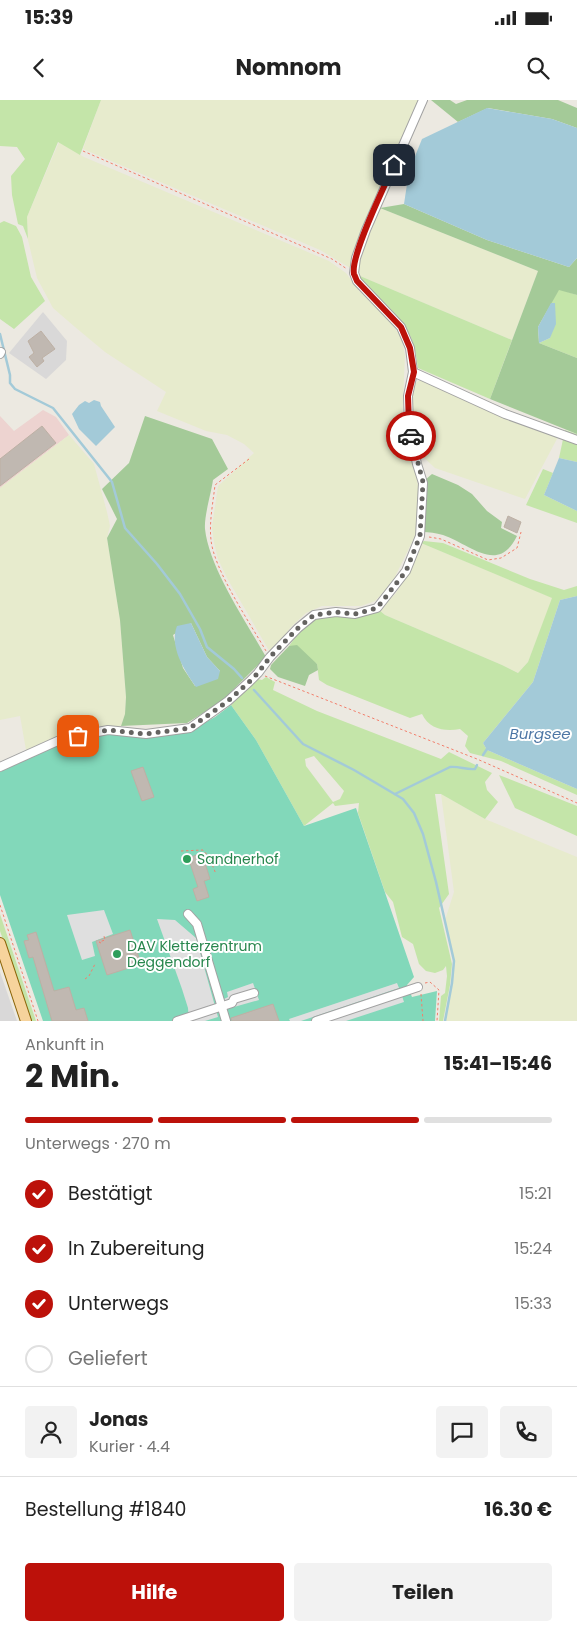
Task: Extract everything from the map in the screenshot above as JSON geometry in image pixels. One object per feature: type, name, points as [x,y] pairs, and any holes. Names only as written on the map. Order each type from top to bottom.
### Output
[{"type":"main road","points":[[0,943],[26,1021]]},
{"type":"street","points":[[0,767],[62,739],[108,730],[146,734],[190,728],[228,701],[258,673],[270,657],[298,628],[314,615],[336,612],[355,614],[377,608],[406,571],[420,536],[423,482],[409,426],[408,396],[414,372],[410,348],[401,327],[357,281],[354,273],[356,258],[366,230],[422,100]]},
{"type":"street","points":[[414,372],[505,414],[577,440]]},
{"type":"street","points":[[188,914],[197,924],[226,1021]]},
{"type":"street","points":[[316,1021],[418,987]]},
{"type":"street","points":[[178,1021],[232,1003],[234,999],[254,993]]},
{"type":"path","points":[[83,151],[332,259],[354,273]]},
{"type":"path","points":[[249,459],[215,485],[210,526],[211,540],[222,573],[270,657]]},
{"type":"path","points":[[420,536],[441,539],[488,560],[501,558],[516,548],[521,532]]},
{"type":"path","points":[[258,673],[477,759],[577,803]]},
{"type":"path","points":[[181,851],[203,850],[209,857],[216,874]]},
{"type":"path","points":[[0,905],[38,1021]]},
{"type":"path","points":[[101,943],[99,942],[105,940],[104,936]]},
{"type":"path","points":[[137,944],[150,940]]},
{"type":"path","points":[[85,979],[89,976],[95,964]]},
{"type":"path","points":[[423,1021],[422,997],[418,987],[430,982],[440,990],[437,1021]]},
{"type":"shaded area","points":[[43,312],[67,341],[66,360],[46,379],[9,353]]},
{"type":"shaded area","points":[[43,410],[56,417],[69,435],[0,488],[0,416],[14,431]]},
{"type":"shaded area","points":[[104,910],[113,934],[92,942],[95,956],[82,960],[67,915]]},
{"type":"shaded area","points":[[157,919],[175,920],[196,938],[218,1017],[205,1021],[189,1021],[188,1008]]},
{"type":"shaded area","points":[[0,972],[17,1021],[0,1021]]},
{"type":"shaded area","points":[[253,983],[259,1000],[227,1009],[224,999],[228,997],[227,992]]},
{"type":"shaded area","points":[[397,983],[399,988],[301,1021],[290,1021],[289,1019]]},
{"type":"shaded area","points":[[402,996],[404,1002],[346,1021],[327,1021]]},
{"type":"green space","points":[[0,100],[101,100],[80,155],[58,142],[27,217],[28,239],[23,226],[18,224],[12,195],[11,176],[25,159],[17,147],[0,146]]},
{"type":"green space","points":[[101,100],[421,100],[352,269],[320,250],[83,149]]},
{"type":"green space","points":[[431,100],[450,100],[456,104],[467,100],[558,100],[577,108],[577,128],[552,119],[488,108],[458,122]]},
{"type":"green space","points":[[59,142],[84,157],[329,261],[346,273],[360,292],[390,321],[401,337],[405,355],[402,424],[407,451],[415,469],[420,496],[419,520],[415,536],[391,585],[375,601],[361,606],[322,606],[306,613],[291,627],[271,654],[218,559],[212,527],[218,486],[254,453],[244,444],[227,435],[206,431],[157,411],[166,392],[105,352],[53,308],[37,278],[28,240],[27,217]]},
{"type":"green space","points":[[404,204],[487,240],[569,267],[577,258],[577,295],[559,290],[538,327],[539,343],[577,358],[577,434],[490,399],[538,271],[380,208]]},
{"type":"green space","points":[[380,208],[538,271],[512,340],[360,276],[358,263]]},
{"type":"green space","points":[[4,221],[16,226],[22,237],[31,277],[45,301],[14,329],[0,319],[0,223]]},
{"type":"green space","points":[[360,276],[512,340],[490,399],[418,368],[411,336],[400,320],[359,279]]},
{"type":"green space","points":[[559,289],[577,295],[577,358],[539,343],[550,338],[555,304],[551,303]]},
{"type":"green space","points":[[420,380],[558,437],[525,499],[435,468],[420,454],[413,424],[413,385]]},
{"type":"green space","points":[[145,416],[212,439],[228,469],[213,480],[205,524],[208,544],[221,578],[266,657],[221,702],[187,723],[121,726],[125,714],[126,697],[120,620],[107,538],[117,519],[102,489],[129,463]],"holes":[[[191,623],[207,657],[220,671],[195,686],[183,668],[173,635]]]},
{"type":"green space","points":[[565,430],[577,434],[577,462],[559,458]]},
{"type":"green space","points":[[69,435],[94,464],[110,526],[107,538],[120,620],[126,697],[125,714],[121,726],[91,726],[64,733],[26,750],[20,716],[0,720],[0,488]]},
{"type":"green space","points":[[543,469],[553,473],[544,495],[577,511],[577,523],[526,505]]},
{"type":"green space","points":[[432,474],[458,485],[472,494],[487,511],[502,522],[501,528],[517,536],[509,548],[501,554],[492,555],[473,550],[443,535],[423,532],[425,480]]},
{"type":"green space","points":[[424,541],[443,543],[530,579],[564,590],[577,586],[577,596],[560,600],[533,682],[483,743],[487,750],[577,789],[577,795],[501,761],[470,753],[465,746],[468,736],[460,729],[443,730],[429,723],[422,714],[410,718],[327,685],[319,680],[317,664],[289,646],[305,626],[317,617],[330,615],[355,617],[379,610],[385,615],[518,673],[528,662],[552,598],[421,543]]},
{"type":"green space","points":[[421,543],[553,598],[528,662],[518,673],[385,615],[379,610],[396,593],[410,570]]},
{"type":"green space","points":[[297,645],[317,664],[318,670],[309,675],[305,686],[278,677],[270,669],[271,665],[289,646]]},
{"type":"green space","points":[[266,677],[275,682],[273,690],[317,711],[441,759],[449,752],[492,773],[485,782],[487,790],[498,802],[485,819],[441,794],[435,794],[449,894],[439,908],[452,964],[443,1021],[439,1021],[441,996],[445,993],[446,966],[443,970],[435,973],[426,971],[419,964],[413,944],[402,937],[393,902],[385,892],[358,813],[359,803],[335,806],[333,803],[304,826],[256,740],[231,705],[257,679],[262,680]],"holes":[[[314,756],[344,791],[340,799],[333,802],[306,766],[305,759]]]},
{"type":"green space","name":"Sandnerhof","points":[[231,705],[256,740],[304,826],[356,808],[414,977],[407,985],[412,997],[437,991],[435,1021],[43,1021],[0,895],[0,772],[63,742],[107,734],[146,737],[190,731],[215,717]]},
{"type":"green space","points":[[499,775],[577,806],[577,836],[515,808]]},
{"type":"green space","points":[[441,794],[485,819],[577,857],[577,1021],[445,1021],[454,961],[445,920],[454,892]]},
{"type":"green space","points":[[0,914],[36,1021],[31,1021],[0,931]]},
{"type":"water","points":[[487,108],[552,119],[577,128],[577,258],[569,267],[487,240],[404,204],[409,171],[422,139]]},
{"type":"water","points":[[551,303],[555,303],[556,324],[550,338],[539,343],[538,327]]},
{"type":"water","points":[[94,400],[100,402],[115,427],[96,446],[79,429],[72,414],[85,401],[89,403]]},
{"type":"water","points":[[559,458],[577,462],[577,511],[544,495]]},
{"type":"water","name":"Burgsee","points":[[577,596],[577,789],[487,750],[483,743],[533,682],[560,600]]},
{"type":"water","points":[[191,623],[207,657],[220,671],[218,679],[196,687],[179,658],[175,642],[177,626]]},
{"type":"building","points":[[41,331],[55,349],[42,358],[44,361],[37,367],[29,357],[34,353],[28,341]]},
{"type":"building","points":[[42,426],[56,443],[0,486],[0,459]]},
{"type":"building","points":[[508,516],[521,522],[517,533],[504,527]]},
{"type":"building","points":[[143,767],[154,797],[142,801],[131,771]]},
{"type":"building","points":[[202,853],[210,879],[204,881],[209,897],[197,901],[193,889],[198,887],[190,863],[193,863],[191,857]]},
{"type":"building","name":"DAV Kletterzentrum Deggendorf","points":[[130,930],[141,964],[107,975],[96,941]]},
{"type":"building","points":[[36,932],[54,991],[69,987],[76,1010],[84,1008],[88,1021],[52,1021],[33,957],[29,958],[24,941],[29,940],[27,935]]},
{"type":"building","points":[[273,1004],[279,1021],[232,1021],[231,1018]]},
{"type":"waterway","points":[[0,334],[10,375],[10,383],[15,389],[53,408],[112,482],[125,528],[157,564],[180,594],[200,629],[207,647],[242,678]]},
{"type":"waterway","points":[[254,690],[303,744],[354,770],[403,799],[414,813],[423,834],[436,882],[454,961],[445,1021]]},
{"type":"waterway","points":[[483,755],[487,749]]},
{"type":"waterway","points":[[395,794],[450,767],[475,769],[477,765]]},
{"type":"way so far","points":[[78,736],[108,730],[146,734],[190,728],[228,701],[249,682],[298,628],[314,615],[336,612],[355,614],[377,608],[406,571],[420,536],[423,482],[411,436]]},
{"type":"place","name":"Sandnerhof","points":[[187,859]]},
{"type":"place","name":"DAV Kletterzentrum Deggendorf","points":[[117,954]]},
{"type":"route","points":[[394,165],[366,230],[356,258],[354,273],[357,281],[401,327],[410,348],[414,372],[408,396],[411,436]]}]
